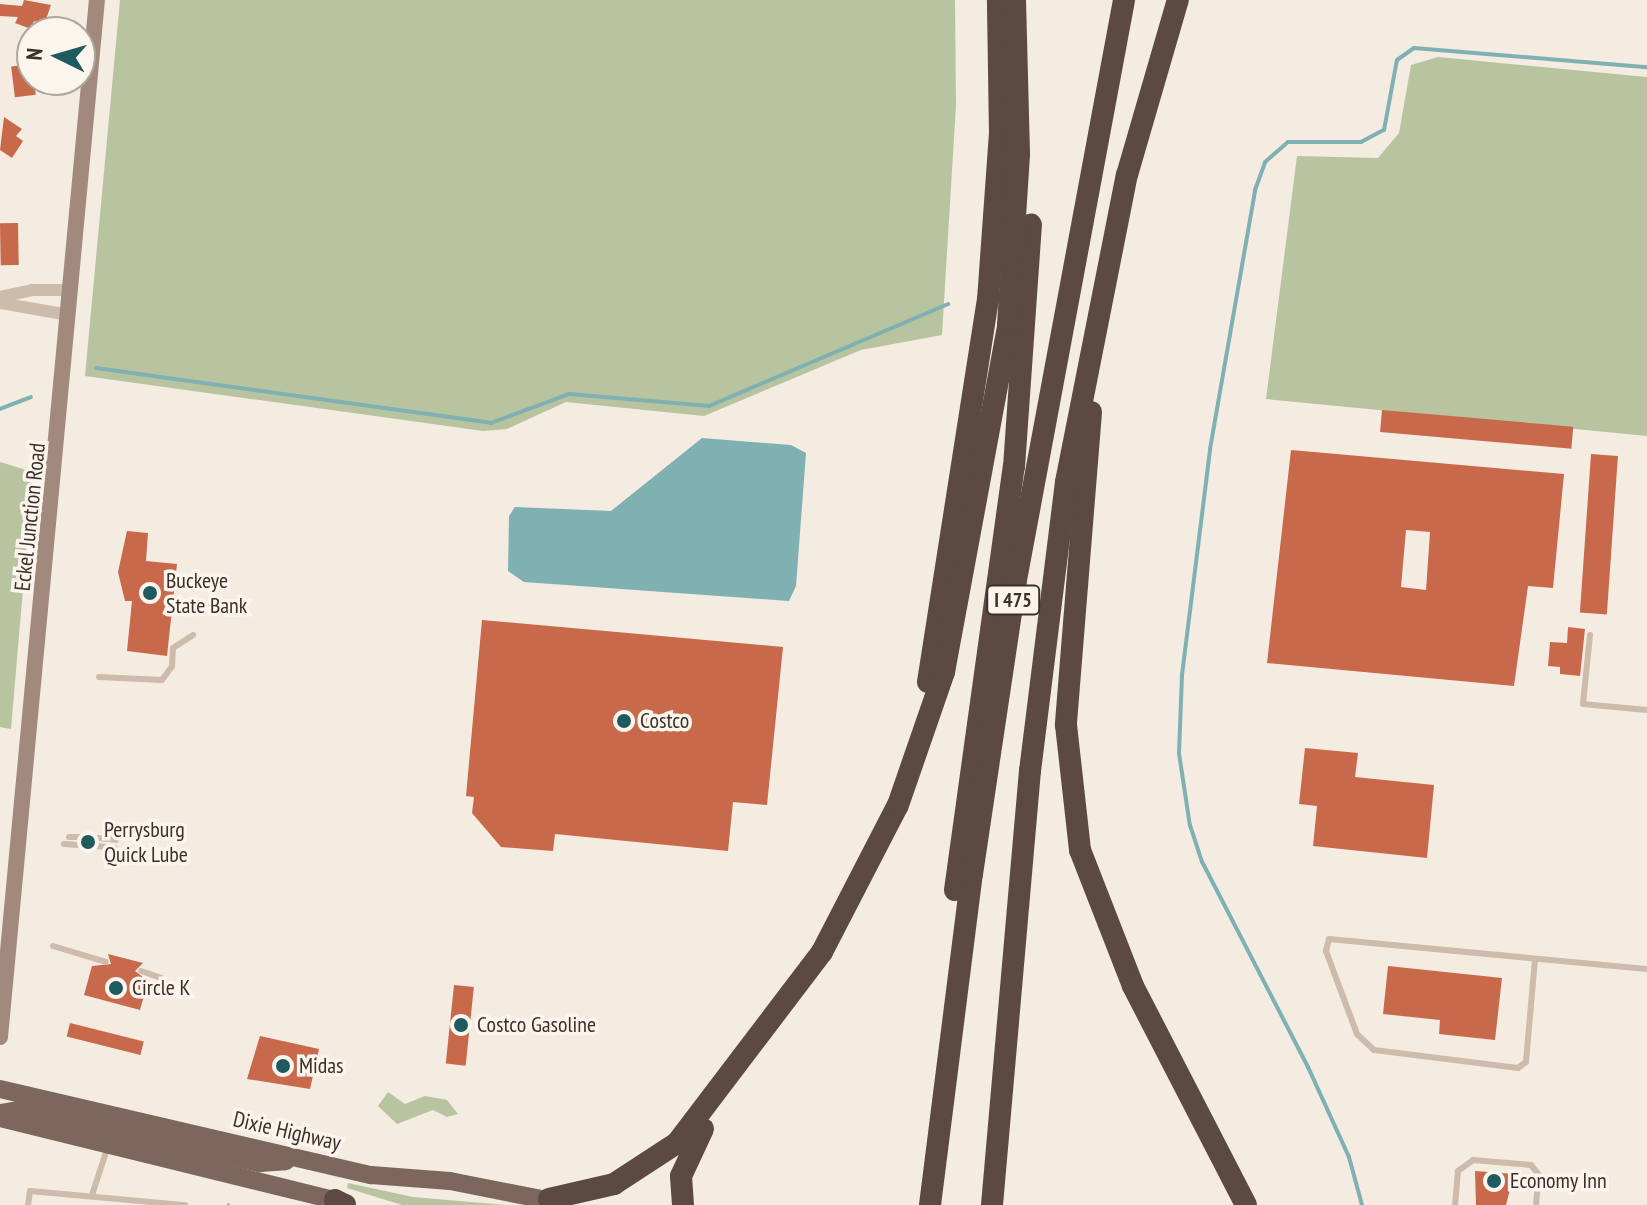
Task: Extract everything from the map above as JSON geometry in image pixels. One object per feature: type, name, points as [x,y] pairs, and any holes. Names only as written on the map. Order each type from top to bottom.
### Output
[{"type":"highway","points":[[918,749],[982,354],[997,195],[998,0]]},
{"type":"highway","points":[[557,1202],[614,1184],[677,1143],[842,921],[893,819],[944,672],[1008,325],[1019,153],[1015,0]]},
{"type":"highway","points":[[928,1205],[943,983],[1020,419],[1032,188],[1025,0]]},
{"type":"highway","name":"I 475","points":[[928,1205],[972,874],[1016,580],[1124,0]]},
{"type":"highway","name":"I 475","points":[[992,1205],[1052,585],[1102,287],[1154,73],[1178,0]]},
{"type":"highway","points":[[1102,287],[1066,725],[1080,850],[1137,1015],[1230,1205]]},
{"type":"highway","points":[[1107,929],[1246,1205]]},
{"type":"highway","points":[[683,1205],[681,1176],[689,1151],[762,1032]]},
{"type":"main road","name":"Dixie Highway","points":[[0,1089],[371,1175],[450,1181],[557,1202]]},
{"type":"main road","points":[[0,1116],[30,1112],[260,1163],[305,1160]]},
{"type":"main road","points":[[0,1116],[344,1203]]},
{"type":"street","name":"Eckel Junction Road","points":[[0,1037],[97,0]]},
{"type":"street","points":[[0,297],[32,290],[71,290]]},
{"type":"street","points":[[0,303],[69,315]]},
{"type":"lane","points":[[99,677],[162,680],[172,666],[173,648],[193,635]]},
{"type":"lane","points":[[1590,635],[1583,704],[1647,710]]},
{"type":"lane","points":[[64,844],[79,841],[69,837]]},
{"type":"lane","points":[[97,842],[116,844]]},
{"type":"lane","points":[[1535,959],[1526,1062],[1518,1068],[1374,1050],[1357,1034],[1326,951],[1329,939],[1647,969]]},
{"type":"lane","points":[[53,946],[106,962]]},
{"type":"lane","points":[[141,971],[161,978]]},
{"type":"lane","points":[[92,1195],[109,1144]]},
{"type":"lane","points":[[1455,1205],[1458,1171],[1473,1160],[1531,1165],[1539,1175],[1536,1205]]},
{"type":"lane","points":[[28,1205],[30,1191],[56,1196],[79,1198],[92,1195],[184,1205]]},
{"type":"green space","points":[[120,0],[955,0],[956,105],[942,335],[861,350],[704,416],[566,402],[507,429],[483,431],[85,376]]},
{"type":"green space","points":[[1438,57],[1647,77],[1647,436],[1266,399],[1297,156],[1378,158],[1399,133],[1411,65]]},
{"type":"green space","points":[[0,462],[33,472],[11,729],[0,727]]},
{"type":"green space","points":[[388,1092],[405,1104],[425,1096],[447,1100],[458,1114],[447,1117],[433,1110],[397,1124],[378,1106]]},
{"type":"green space","points":[[348,1183],[413,1197],[506,1205],[402,1205],[347,1188]]},
{"type":"water","points":[[702,438],[791,445],[806,453],[796,586],[789,601],[524,582],[508,571],[509,516],[515,507],[611,511]]},
{"type":"building","points":[[24,0],[51,5],[47,16],[0,16],[0,4],[22,6]]},
{"type":"building","points":[[16,66],[16,96],[26,96],[15,97],[11,67]]},
{"type":"building","points":[[4,117],[22,129],[16,136],[23,141],[12,158],[0,150]]},
{"type":"building","points":[[0,223],[18,223],[19,265],[1,265]]},
{"type":"building","points":[[1382,410],[1573,427],[1571,449],[1380,432]]},
{"type":"building","points":[[1291,450],[1564,474],[1553,588],[1528,586],[1514,686],[1267,663]],"holes":[[[1406,530],[1430,532],[1426,590],[1401,587]]]},
{"type":"building","points":[[1591,454],[1618,456],[1607,614],[1580,613]]},
{"type":"building","name":"Buckeye State Bank","points":[[127,531],[148,533],[146,561],[177,564],[167,656],[127,651],[132,601],[125,601],[118,572]]},
{"type":"building","name":"Costco","points":[[482,620],[783,647],[767,805],[733,802],[728,851],[555,834],[553,851],[501,847],[472,813],[474,797],[466,796]]},
{"type":"building","points":[[1568,627],[1585,629],[1580,676],[1560,674],[1560,667],[1548,666],[1550,642],[1567,643]]},
{"type":"building","points":[[1305,748],[1358,753],[1355,777],[1434,785],[1427,858],[1313,846],[1317,806],[1299,804]]},
{"type":"building","name":"Circle K","points":[[108,954],[143,963],[135,971],[148,981],[140,1010],[84,995],[92,966],[111,964]]},
{"type":"building","points":[[1388,966],[1502,978],[1495,1040],[1439,1034],[1440,1020],[1383,1014]]},
{"type":"building","name":"Costco Gasoline","points":[[454,985],[474,987],[466,1066],[446,1064]]},
{"type":"building","name":"Circle K","points":[[70,1023],[144,1041],[140,1055],[67,1037]]},
{"type":"building","name":"Midas","points":[[260,1036],[319,1049],[310,1089],[247,1079]]},
{"type":"building","name":"Economy Inn","points":[[1475,1171],[1514,1174],[1506,1205],[1476,1205]]},
{"type":"waterway","points":[[1362,1205],[1349,1157],[1308,1067],[1202,862],[1190,826],[1179,753],[1182,675],[1210,449],[1255,190],[1265,162],[1288,142],[1361,142],[1384,130],[1397,60],[1414,48],[1647,67]]},
{"type":"waterway","points":[[96,368],[491,423],[569,394],[709,406],[948,304]]},
{"type":"waterway","points":[[0,409],[31,397]]},
{"type":"place","name":"Buckeye State Bank","points":[[150,593]]},
{"type":"place","name":"Costco","points":[[624,721]]},
{"type":"place","name":"Perrysburg Quick Lube","points":[[88,842]]},
{"type":"place","name":"Circle K","points":[[116,988]]},
{"type":"place","name":"Costco Gasoline","points":[[461,1025]]},
{"type":"place","name":"Midas","points":[[283,1066]]},
{"type":"place","name":"Economy Inn","points":[[1494,1181]]}]
